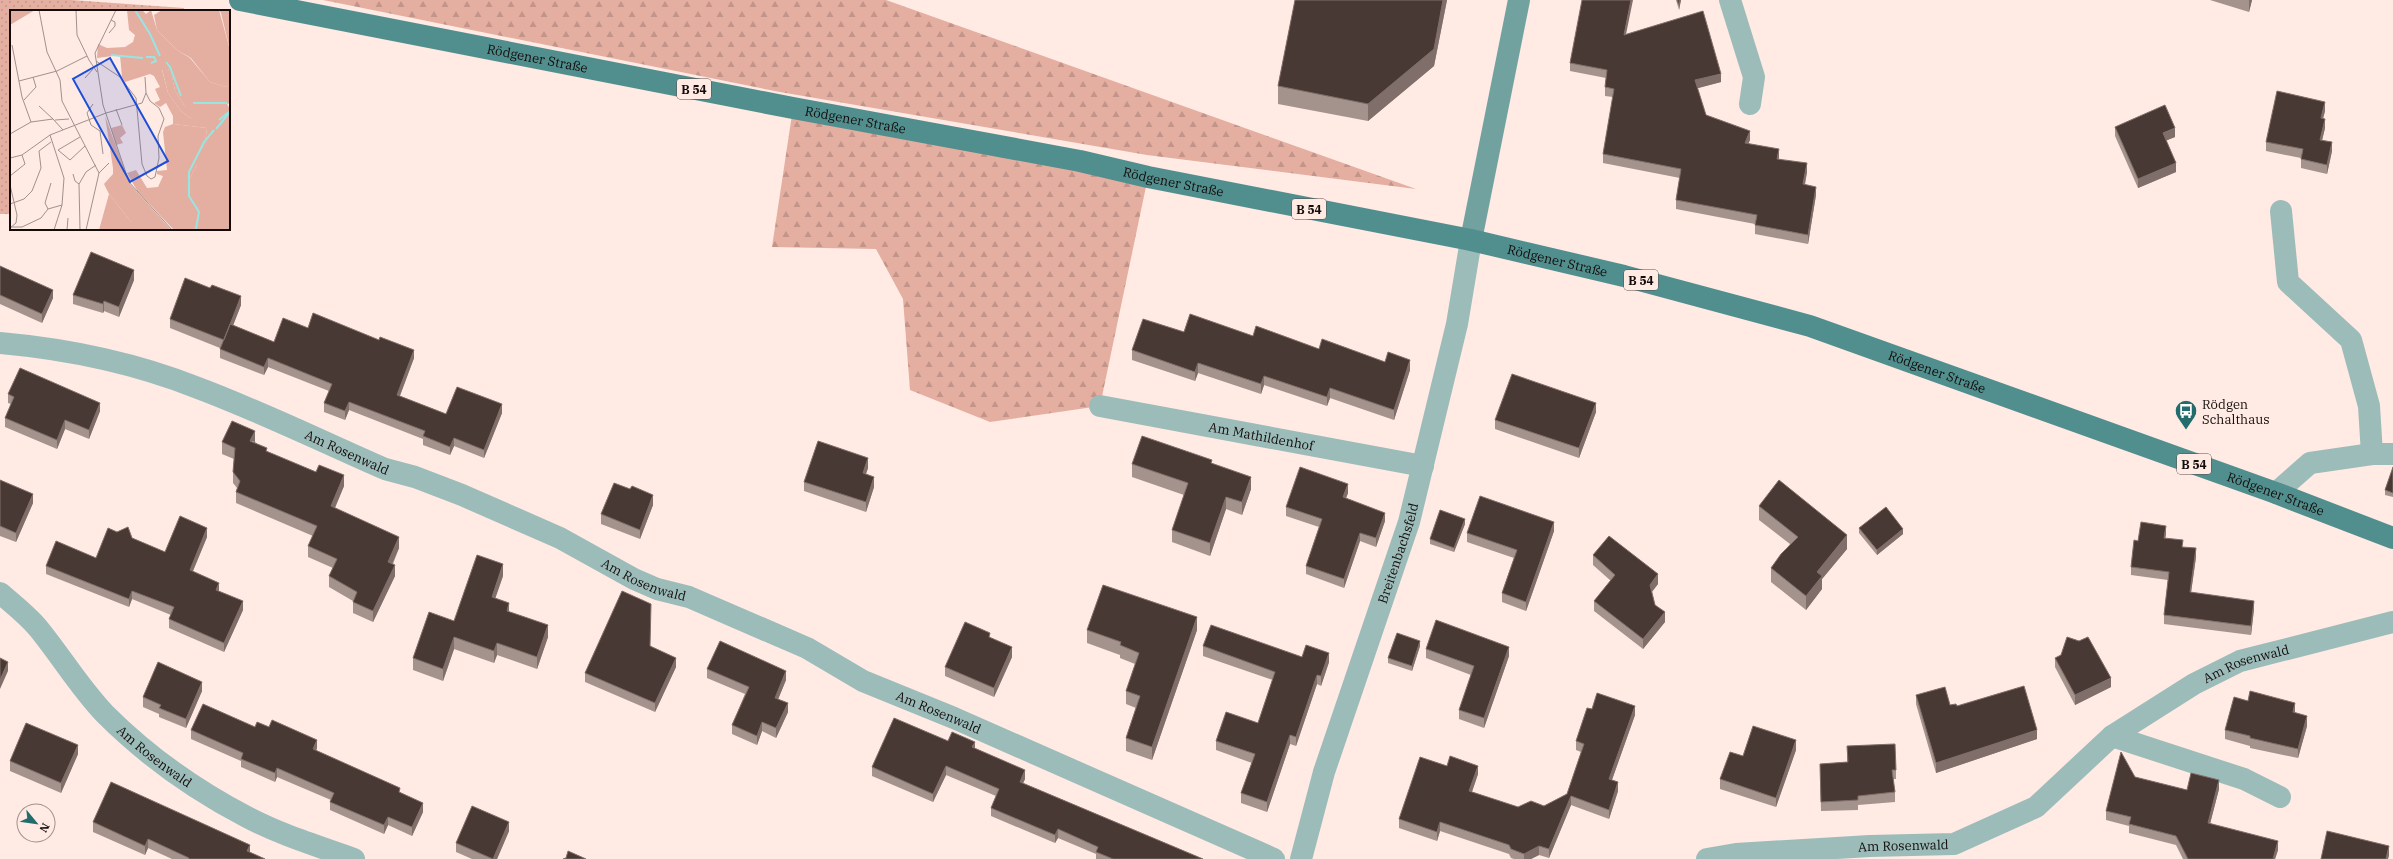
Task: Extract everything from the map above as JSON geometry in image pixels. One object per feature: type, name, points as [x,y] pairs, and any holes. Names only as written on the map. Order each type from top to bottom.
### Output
[{"type":"main road","name":"Rödgener Straße","points":[[240,0],[793,108],[1080,161],[1156,179],[1471,240],[1624,276],[1810,326],[2276,493],[2393,538]]},
{"type":"main road","points":[[1471,240],[1519,0]]},
{"type":"street","points":[[1730,0],[1754,77],[1750,104]]},
{"type":"street","points":[[2281,212],[2288,282],[2351,340],[2369,406],[2372,454]]},
{"type":"street","name":"Breitenbachsfeld","points":[[1302,859],[1324,772],[1409,522],[1457,324],[1471,240]]},
{"type":"street","name":"Am Rosenwald","points":[[0,343],[46,347],[85,354],[198,387],[385,469],[415,477],[560,538],[646,584],[689,597],[800,645],[863,681],[954,718],[1274,859]]},
{"type":"street","name":"Am Mathildenhof","points":[[1100,406],[1423,466]]},
{"type":"street","points":[[2276,493],[2310,464],[2372,454],[2393,454]]},
{"type":"street","name":"Am Rosenwald","points":[[0,593],[37,627],[76,679],[105,713],[140,747],[164,765],[247,817],[298,839],[354,859]]},
{"type":"street","name":"Am Rosenwald","points":[[1707,859],[1736,854],[1870,846],[1954,844],[2036,807],[2112,736],[2194,684],[2240,661],[2393,622]]},
{"type":"street","points":[[2112,736],[2244,779],[2280,797]]},
{"type":"green space","points":[[0,0],[71,0],[184,8],[184,10],[10,10],[10,214],[0,214]]},
{"type":"green space","points":[[323,0],[886,0],[1416,189],[1147,155],[780,92]]},
{"type":"green space","points":[[793,108],[1148,177],[1100,406],[990,422],[910,390],[903,299],[876,249],[772,247]]},
{"type":"building","points":[[1295,0],[1443,0],[1434,49],[1368,104],[1278,86]]},
{"type":"building","points":[[1582,0],[1631,0],[1624,35],[1703,11],[1721,74],[1695,80],[1706,115],[1750,131],[1745,143],[1779,149],[1777,159],[1807,163],[1803,184],[1816,187],[1808,235],[1755,225],[1757,215],[1676,200],[1681,169],[1603,154],[1614,89],[1605,87],[1607,70],[1570,63]]},
{"type":"building","points":[[2277,91],[2325,102],[2321,118],[2325,119],[2320,140],[2332,142],[2327,165],[2301,159],[2303,149],[2266,142]]},
{"type":"building","points":[[2165,105],[2175,128],[2163,133],[2176,163],[2138,179],[2115,127]]},
{"type":"building","points":[[91,252],[134,270],[119,307],[104,301],[103,304],[73,295]]},
{"type":"building","points":[[0,266],[53,290],[42,314],[0,295]]},
{"type":"building","points":[[185,278],[210,288],[212,285],[241,296],[224,340],[170,319]]},
{"type":"building","points":[[313,313],[379,340],[380,337],[414,350],[397,395],[446,414],[457,387],[502,404],[484,450],[454,438],[450,447],[423,436],[425,431],[349,402],[345,411],[324,403],[332,384],[268,358],[264,367],[220,349],[230,324],[274,342],[283,318],[308,328]]},
{"type":"building","points":[[1190,314],[1253,336],[1256,326],[1319,349],[1322,339],[1385,362],[1388,352],[1410,360],[1394,410],[1330,388],[1327,397],[1264,376],[1261,384],[1198,363],[1195,372],[1132,350],[1143,319],[1184,332]]},
{"type":"building","points":[[20,368],[100,403],[89,430],[65,420],[57,440],[5,418],[14,397],[8,394]]},
{"type":"building","points":[[1512,374],[1596,403],[1579,448],[1495,420]]},
{"type":"building","points":[[232,421],[255,431],[250,441],[267,448],[266,451],[316,472],[319,465],[344,475],[331,506],[399,537],[388,562],[395,565],[373,611],[353,602],[357,592],[329,576],[337,559],[308,546],[317,526],[236,492],[240,481],[233,472],[235,448],[222,442]]},
{"type":"building","points":[[1142,436],[1212,460],[1211,463],[1251,477],[1242,502],[1226,497],[1210,543],[1172,530],[1188,483],[1132,464]]},
{"type":"building","points":[[818,441],[868,458],[863,473],[874,477],[866,502],[804,482]]},
{"type":"building","points":[[1300,467],[1348,484],[1343,497],[1385,513],[1376,538],[1360,533],[1344,579],[1306,566],[1322,519],[1286,507]]},
{"type":"building","points":[[2393,467],[2393,493],[2385,490]]},
{"type":"building","points":[[0,480],[33,494],[16,533],[0,526]]},
{"type":"building","points":[[1779,480],[1847,535],[1817,572],[1822,576],[1806,596],[1771,568],[1781,554],[1798,537],[1759,506]]},
{"type":"building","points":[[614,483],[630,489],[632,486],[653,495],[640,530],[601,514]]},
{"type":"building","points":[[1480,496],[1554,522],[1526,602],[1502,593],[1517,550],[1467,533]]},
{"type":"building","points":[[1886,507],[1903,529],[1877,550],[1859,528]]},
{"type":"building","points":[[1440,510],[1465,519],[1454,548],[1430,539]]},
{"type":"building","points":[[180,516],[207,528],[190,570],[219,583],[216,590],[243,601],[224,643],[169,619],[174,607],[132,591],[129,599],[46,566],[56,541],[96,558],[108,528],[117,532],[128,527],[132,538],[165,552]]},
{"type":"building","points":[[2141,522],[2166,526],[2164,538],[2183,540],[2182,547],[2196,548],[2190,592],[2254,601],[2251,626],[2164,615],[2169,572],[2131,567],[2134,540],[2138,541]]},
{"type":"building","points":[[1609,536],[1658,574],[1650,585],[1655,605],[1665,612],[1643,639],[1594,601],[1615,575],[1593,555]]},
{"type":"building","points":[[477,555],[503,564],[492,597],[509,603],[507,611],[548,625],[537,657],[497,643],[494,651],[454,637],[443,669],[413,658],[429,612],[454,621]]},
{"type":"building","points":[[1103,585],[1197,617],[1152,747],[1126,738],[1140,696],[1126,691],[1139,653],[1120,645],[1121,642],[1087,630]]},
{"type":"building","points":[[622,591],[651,604],[650,646],[676,658],[655,703],[585,673]]},
{"type":"building","points":[[1436,620],[1509,647],[1484,718],[1459,710],[1474,666],[1426,649]]},
{"type":"building","points":[[965,622],[990,633],[989,637],[1012,647],[994,688],[945,667]]},
{"type":"building","points":[[1211,625],[1302,657],[1306,645],[1329,653],[1321,676],[1317,675],[1296,737],[1290,735],[1267,802],[1241,793],[1255,754],[1216,741],[1226,712],[1258,723],[1275,672],[1203,646]]},
{"type":"building","points":[[1397,633],[1420,641],[1412,666],[1388,658]]},
{"type":"building","points":[[2067,637],[2079,641],[2088,637],[2111,678],[2075,695],[2055,658],[2061,655]]},
{"type":"building","points":[[720,641],[786,671],[775,698],[788,703],[776,728],[762,722],[757,736],[732,725],[749,687],[707,669]]},
{"type":"building","points":[[0,658],[8,662],[0,680]]},
{"type":"building","points":[[158,662],[202,682],[186,719],[159,708],[161,705],[143,697]]},
{"type":"building","points":[[2024,686],[2037,730],[1936,763],[1916,695],[1945,687],[1950,705],[1956,704],[1957,706]]},
{"type":"building","points":[[2250,691],[2295,703],[2293,712],[2307,716],[2298,749],[2250,738],[2250,736],[2225,730],[2234,697],[2248,701]]},
{"type":"building","points":[[1597,693],[1635,706],[1609,779],[1618,782],[1609,810],[1571,796],[1549,849],[1539,846],[1524,854],[1511,849],[1509,845],[1440,822],[1437,832],[1399,819],[1420,757],[1447,766],[1450,756],[1478,766],[1469,791],[1518,807],[1531,801],[1544,806],[1567,794],[1584,744],[1576,741],[1587,708],[1592,709]]},
{"type":"building","points":[[203,704],[255,727],[257,722],[269,727],[272,720],[317,740],[313,749],[400,788],[399,792],[423,803],[412,827],[388,817],[384,825],[330,802],[334,793],[277,768],[275,773],[241,759],[243,753],[191,730]]},
{"type":"building","points":[[894,718],[948,741],[952,732],[975,742],[972,747],[1025,770],[1020,782],[1203,859],[1113,859],[1096,852],[1098,847],[1058,829],[1055,835],[991,808],[999,789],[946,766],[933,794],[872,767]]},
{"type":"building","points":[[26,723],[78,745],[61,783],[10,761]]},
{"type":"building","points":[[1753,726],[1796,740],[1776,798],[1720,779],[1730,752],[1743,756]]},
{"type":"building","points":[[1895,744],[1896,770],[1892,770],[1895,792],[1858,796],[1858,800],[1821,802],[1820,764],[1848,762],[1847,746]]},
{"type":"building","points":[[2121,752],[2135,777],[2187,790],[2191,773],[2219,780],[2208,823],[2278,841],[2273,859],[2188,859],[2176,836],[2129,824],[2131,817],[2106,811]]},
{"type":"building","points":[[111,782],[250,845],[247,851],[265,859],[189,859],[148,839],[145,846],[93,822]]},
{"type":"building","points":[[472,806],[509,822],[493,859],[456,843]]},
{"type":"building","points":[[2327,831],[2389,846],[2386,859],[2321,859]]},
{"type":"building","points":[[568,851],[586,859],[563,859],[566,858]]},
{"type":"place","name":"Rödgen Schalthaus","points":[[2186,430]]}]
